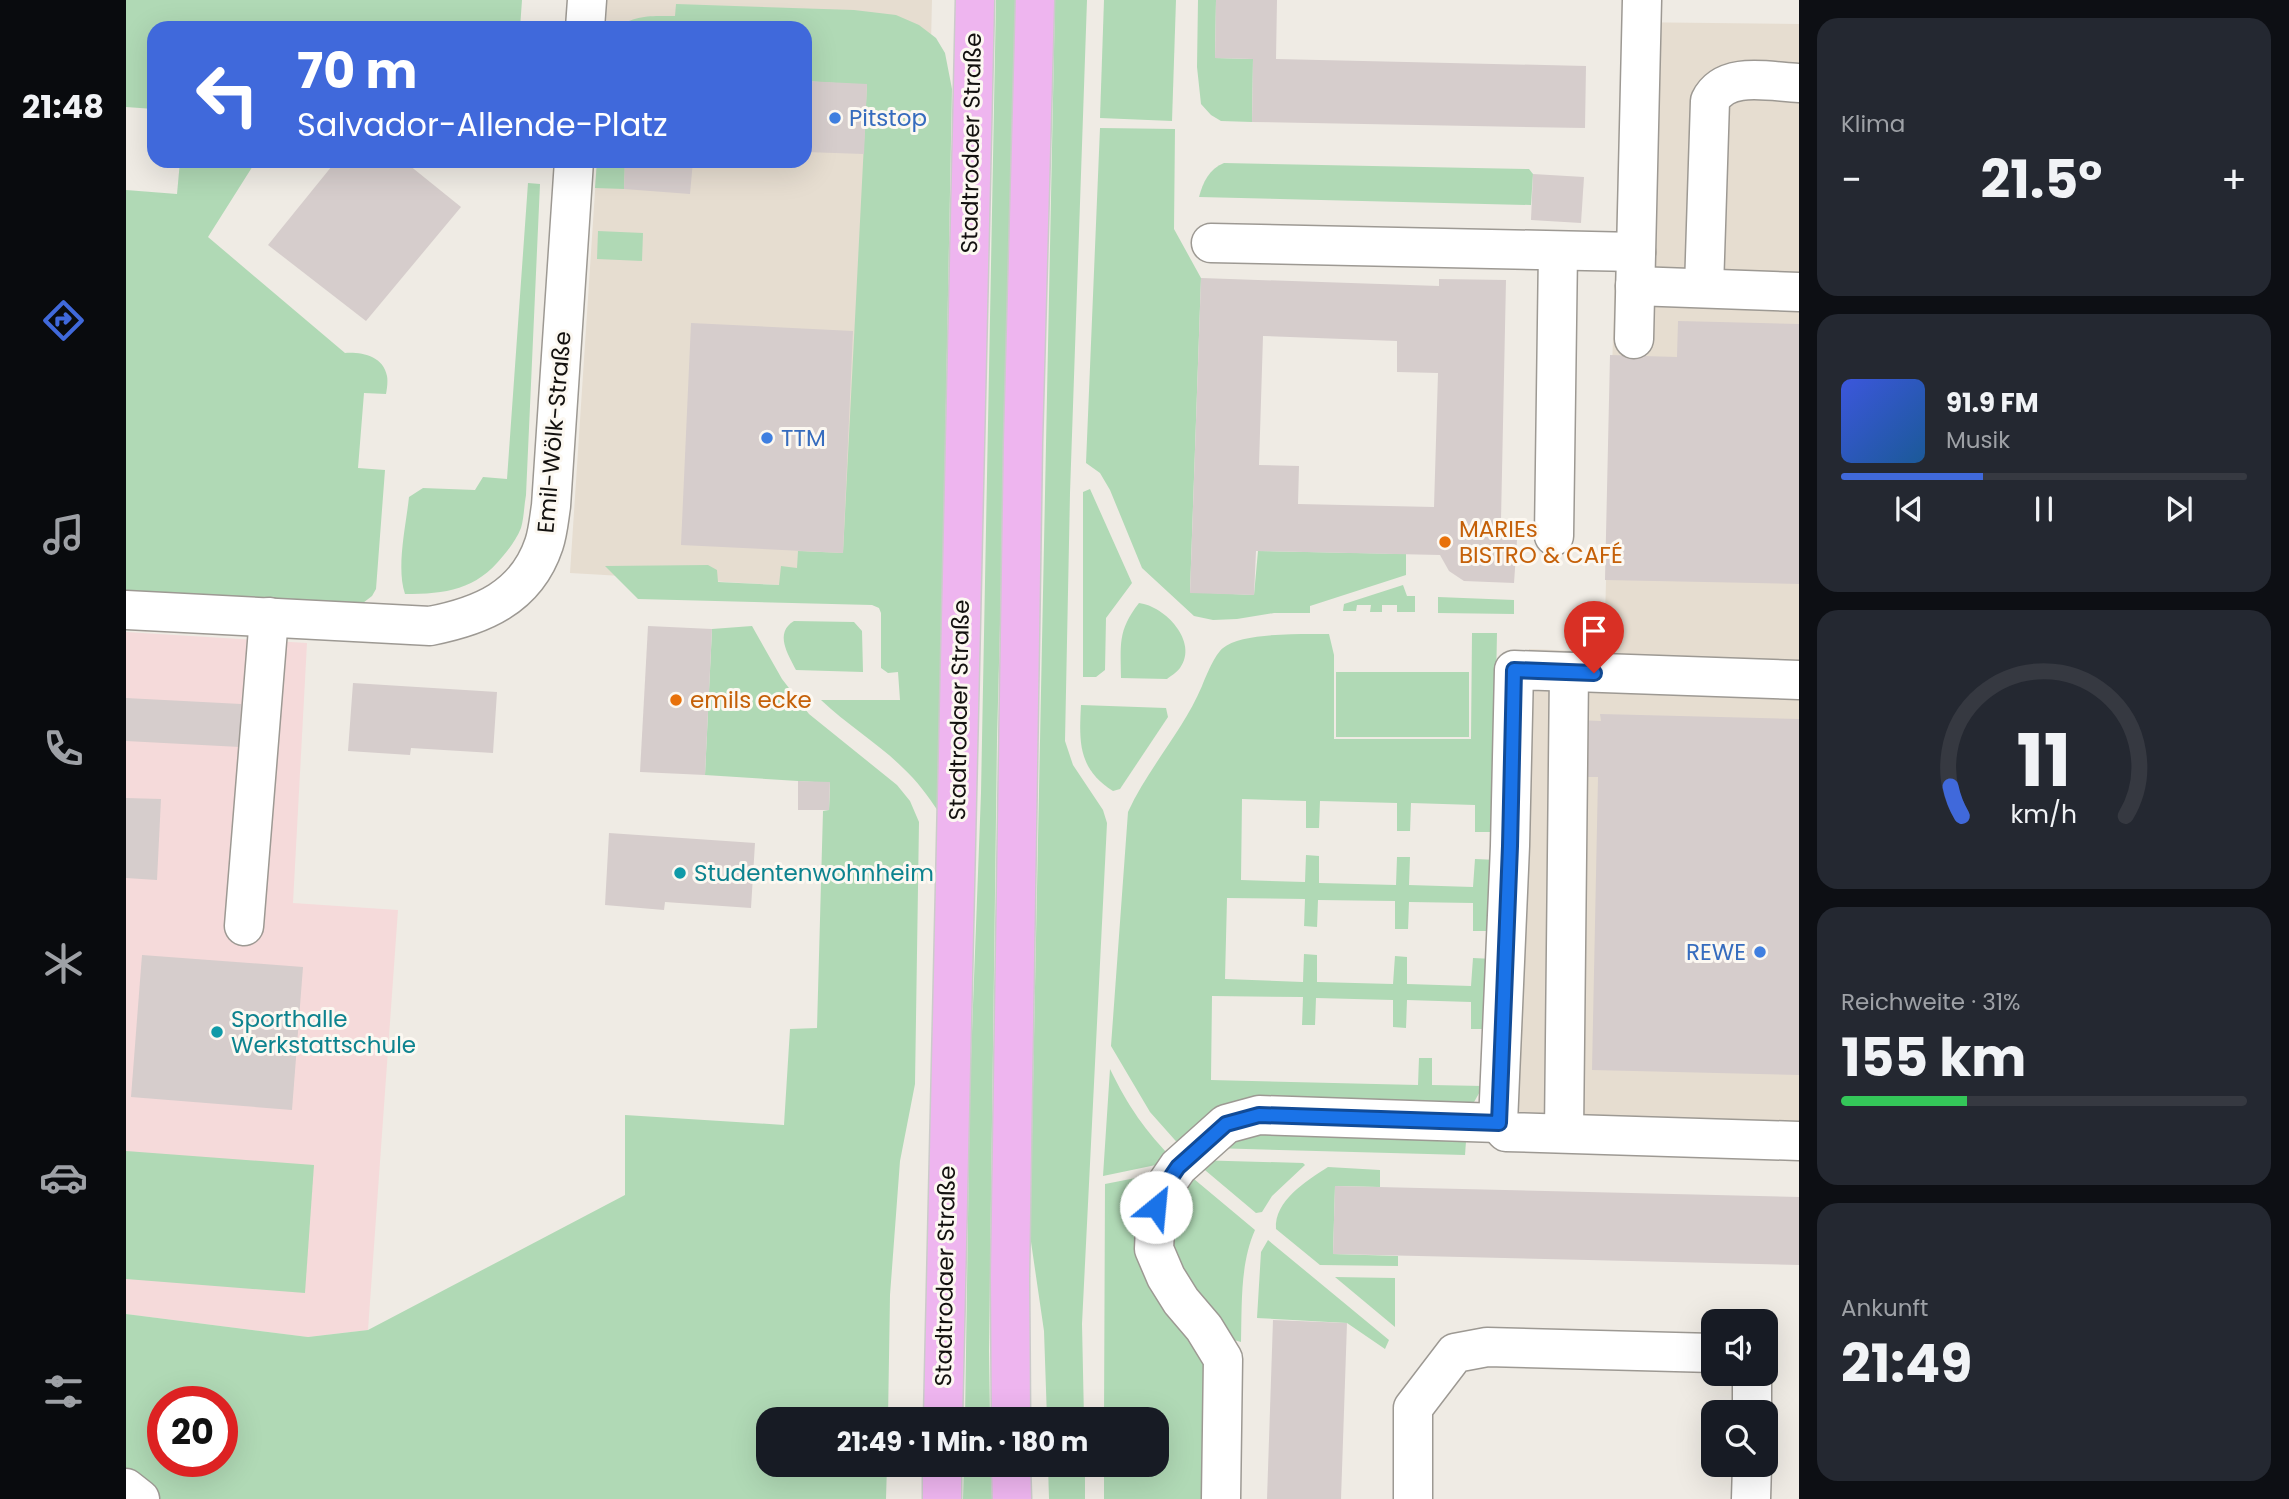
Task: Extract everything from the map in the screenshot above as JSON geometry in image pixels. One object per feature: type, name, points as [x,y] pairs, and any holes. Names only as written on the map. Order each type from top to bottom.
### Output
[{"type":"main road","name":"Stadtrodaer Straße","points":[[943,1407],[975,0]]},
{"type":"main road","points":[[1011,1407],[1010,1277],[1023,443],[1035,0]]},
{"type":"main road","points":[[942,1477],[942,1499]]},
{"type":"main road","points":[[1011,1477],[1012,1499]]},
{"type":"street","points":[[586,21],[587,0]]},
{"type":"street","points":[[1634,339],[1642,0]]},
{"type":"street","points":[[1704,288],[1710,101],[1714,92],[1735,82],[1799,83]]},
{"type":"street","name":"Emil-Wölk-Straße","points":[[126,610],[430,626],[462,620],[507,598],[529,574],[544,545],[551,506],[574,168]]},
{"type":"street","points":[[1210,243],[1558,251],[1704,288],[1799,292]]},
{"type":"street","points":[[1554,536],[1558,251]]},
{"type":"street","points":[[244,926],[269,617]]},
{"type":"street","points":[[1799,680],[1514,670],[1499,1123],[1506,1132],[1799,1141]]},
{"type":"street","points":[[1564,1133],[1569,673]]},
{"type":"street","points":[[1221,1499],[1223,1359],[1204,1328],[1181,1301],[1166,1277],[1154,1249],[1156,1207],[1165,1186],[1178,1167],[1226,1124],[1259,1115],[1499,1123]]},
{"type":"street","points":[[1413,1499],[1413,1408],[1455,1353],[1487,1347],[1701,1353]]},
{"type":"street","points":[[1751,1499],[1752,1477]]},
{"type":"street","points":[[126,1488],[141,1499]]},
{"type":"shaded area","points":[[607,0],[932,0],[918,593],[570,573],[597,168],[812,168],[812,21],[606,21]]},
{"type":"shaded area","points":[[1622,22],[1799,24],[1799,1134],[1515,1125],[1529,649],[1604,652]]},
{"type":"shaded area","points":[[126,632],[307,643],[293,903],[398,910],[368,1330],[308,1337],[126,1314]]},
{"type":"green space","points":[[126,0],[522,0],[520,21],[147,21],[147,108],[126,107]]},
{"type":"green space","points":[[996,0],[1016,0],[997,741],[990,1407],[965,1407],[970,1085],[981,793]]},
{"type":"green space","points":[[1055,0],[1087,0],[1070,493],[1065,741],[1073,765],[1103,810],[1107,823],[1082,1324],[1084,1407],[1047,1407],[1044,1331],[1030,1235]]},
{"type":"green space","points":[[1104,0],[1176,0],[1172,121],[1100,118]]},
{"type":"green space","points":[[1198,0],[1216,0],[1215,58],[1253,59],[1252,122],[1221,121],[1201,104],[1197,67]]},
{"type":"green space","points":[[676,4],[854,10],[896,15],[919,25],[936,38],[945,53],[952,89],[938,811],[903,768],[821,700],[900,700],[898,672],[888,673],[881,668],[879,608],[872,605],[638,599],[605,566],[708,565],[717,570],[718,582],[779,585],[781,566],[797,568],[798,551],[843,553],[867,85],[812,81],[812,21],[629,21],[653,16],[675,16]]},
{"type":"green space","points":[[1100,128],[1175,129],[1174,229],[1201,278],[1190,592],[1254,595],[1258,551],[1406,554],[1406,575],[1310,606],[1310,613],[1274,613],[1213,620],[1194,616],[1142,568],[1110,490],[1100,473],[1086,463]]},
{"type":"green space","points":[[1224,163],[1529,169],[1533,174],[1531,205],[1199,197],[1207,177]]},
{"type":"green space","points":[[179,168],[252,168],[208,237],[345,353],[371,357],[385,369],[386,394],[364,393],[358,468],[385,470],[376,589],[372,596],[359,606],[126,595],[126,190],[177,194]]},
{"type":"green space","points":[[596,168],[625,168],[624,189],[595,188]]},
{"type":"green space","points":[[528,183],[540,184],[526,495],[521,528],[511,546],[493,567],[471,583],[447,591],[405,594],[401,572],[409,497],[423,488],[475,490],[483,477],[507,479]]},
{"type":"green space","points":[[598,231],[643,233],[642,261],[597,259]]},
{"type":"green space","points":[[1090,489],[1132,583],[1106,618],[1105,670],[1096,677],[1083,677],[1083,492]]},
{"type":"green space","points":[[1403,585],[1407,596],[1415,596],[1415,612],[1397,612],[1397,605],[1382,605],[1382,612],[1370,612],[1371,605],[1357,605],[1356,611],[1343,611],[1344,604]]},
{"type":"green space","points":[[1438,597],[1514,600],[1514,614],[1438,613]]},
{"type":"green space","points":[[1139,603],[1168,618],[1182,637],[1185,658],[1179,669],[1167,679],[1121,678],[1124,630]]},
{"type":"green space","points":[[794,621],[854,622],[862,631],[863,672],[796,670],[784,644],[785,631]]},
{"type":"green space","points":[[752,626],[782,679],[809,714],[897,785],[910,801],[919,822],[915,1084],[900,1161],[890,1295],[888,1407],[756,1407],[756,1477],[887,1477],[886,1499],[126,1499],[126,1314],[308,1337],[368,1330],[625,1195],[625,1115],[784,1125],[790,1029],[817,1028],[823,811],[829,810],[830,783],[705,775],[712,629]]},
{"type":"green space","points":[[1472,633],[1497,633],[1493,832],[1475,832],[1475,805],[1411,803],[1410,831],[1397,831],[1397,803],[1320,801],[1319,828],[1306,828],[1306,801],[1242,799],[1241,880],[1305,882],[1306,855],[1319,856],[1319,883],[1396,885],[1397,857],[1410,857],[1409,885],[1473,887],[1475,859],[1497,860],[1495,931],[1473,931],[1473,903],[1409,902],[1408,929],[1395,929],[1395,901],[1318,900],[1317,927],[1304,926],[1305,899],[1227,898],[1225,979],[1303,982],[1304,954],[1317,955],[1317,982],[1393,984],[1395,956],[1407,957],[1407,984],[1471,986],[1473,958],[1494,959],[1493,1029],[1471,1029],[1471,1002],[1407,1000],[1406,1028],[1393,1027],[1393,1000],[1316,998],[1315,1025],[1302,1025],[1303,997],[1212,996],[1211,1080],[1418,1085],[1419,1058],[1432,1058],[1432,1085],[1483,1086],[1468,1113],[1260,1104],[1182,1148],[1150,1112],[1111,1046],[1128,812],[1145,780],[1194,703],[1217,655],[1232,643],[1258,637],[1329,634],[1334,655],[1334,739],[1471,739]]},
{"type":"green space","points":[[1336,672],[1469,672],[1469,737],[1336,737]]},
{"type":"green space","points":[[1081,705],[1166,708],[1168,717],[1120,789],[1113,791],[1101,783],[1087,764],[1081,743]]},
{"type":"green space","points":[[1110,1069],[1138,1118],[1175,1161],[1103,1176]]},
{"type":"green space","points":[[1467,1128],[1465,1155],[1211,1148],[1225,1134]]},
{"type":"green space","points":[[126,1151],[314,1165],[305,1293],[126,1279]]},
{"type":"green space","points":[[1193,1160],[1305,1165],[1272,1196],[1262,1212],[1256,1213]]},
{"type":"green space","points":[[1328,1167],[1380,1170],[1380,1187],[1335,1186],[1333,1254],[1398,1256],[1398,1266],[1320,1265],[1276,1229],[1280,1209],[1286,1201],[1301,1185]]},
{"type":"green space","points":[[1166,1172],[1149,1191],[1208,1356],[1210,1499],[1104,1499],[1104,1477],[1169,1477],[1169,1407],[1104,1407],[1105,1184]]},
{"type":"green space","points":[[1188,1174],[1255,1230],[1244,1270],[1241,1342],[1220,1336],[1181,1286],[1159,1219]]},
{"type":"green space","points":[[1268,1240],[1389,1340],[1385,1349],[1347,1323],[1257,1318],[1261,1252]]},
{"type":"green space","points":[[1335,1277],[1395,1278],[1395,1327]]},
{"type":"green space","points":[[964,1477],[991,1477],[992,1499],[963,1499]]},
{"type":"green space","points":[[1048,1477],[1085,1477],[1085,1499],[1049,1499]]},
{"type":"building","points":[[1216,0],[1277,0],[1276,59],[1586,66],[1585,128],[1252,122],[1253,59],[1215,58]]},
{"type":"building","name":"Pitstop","points":[[812,81],[867,84],[864,154],[812,152]]},
{"type":"building","points":[[330,168],[413,168],[461,207],[366,321],[268,245]]},
{"type":"building","points":[[625,168],[692,168],[690,194],[624,189]]},
{"type":"building","points":[[1533,174],[1584,177],[1581,223],[1531,220]]},
{"type":"building","points":[[1201,278],[1439,286],[1439,279],[1506,280],[1501,520],[1513,530],[1517,540],[1514,583],[1464,581],[1449,571],[1440,555],[1256,551],[1254,595],[1190,593]],"holes":[[[1263,336],[1397,341],[1397,372],[1438,373],[1434,507],[1298,504],[1299,466],[1259,465]]]},
{"type":"building","points":[[1678,321],[1799,324],[1799,584],[1605,580],[1610,355],[1677,357]]},
{"type":"building","name":"TTM","points":[[691,323],[853,331],[843,553],[681,545]]},
{"type":"building","name":"emils ecke","points":[[648,626],[712,629],[705,775],[640,772]]},
{"type":"building","points":[[353,683],[497,692],[493,753],[411,748],[410,755],[348,751]]},
{"type":"building","points":[[126,698],[241,704],[240,747],[126,741]]},
{"type":"building","points":[[1600,714],[1799,719],[1799,1075],[1592,1070],[1598,777],[1575,777],[1577,720],[1601,721]]},
{"type":"building","points":[[798,781],[830,782],[829,810],[798,810]]},
{"type":"building","points":[[126,798],[161,799],[157,880],[126,878]]},
{"type":"building","name":"Studentenwohnheim","points":[[609,833],[755,843],[751,908],[665,902],[664,910],[605,905]]},
{"type":"building","name":"Sporthalle Werkstattschule","points":[[142,955],[303,967],[292,1110],[131,1097]]},
{"type":"building","points":[[1335,1186],[1799,1197],[1799,1265],[1333,1254]]},
{"type":"building","points":[[1273,1320],[1347,1323],[1341,1499],[1267,1499]]},
{"type":"place","name":"Pitstop","points":[[835,118]]},
{"type":"place","name":"TTM","points":[[767,438]]},
{"type":"place","name":"MARIEs BISTRO & CAFÉ","points":[[1445,542]]},
{"type":"place","name":"emils ecke","points":[[676,700]]},
{"type":"place","name":"Studentenwohnheim","points":[[680,873]]},
{"type":"place","name":"REWE","points":[[1760,952]]},
{"type":"place","name":"Sporthalle Werkstattschule","points":[[217,1032]]},
{"type":"route","points":[[1156,1207],[1165,1186],[1178,1167],[1226,1124],[1259,1115],[1499,1123],[1514,670],[1594,673]]}]
